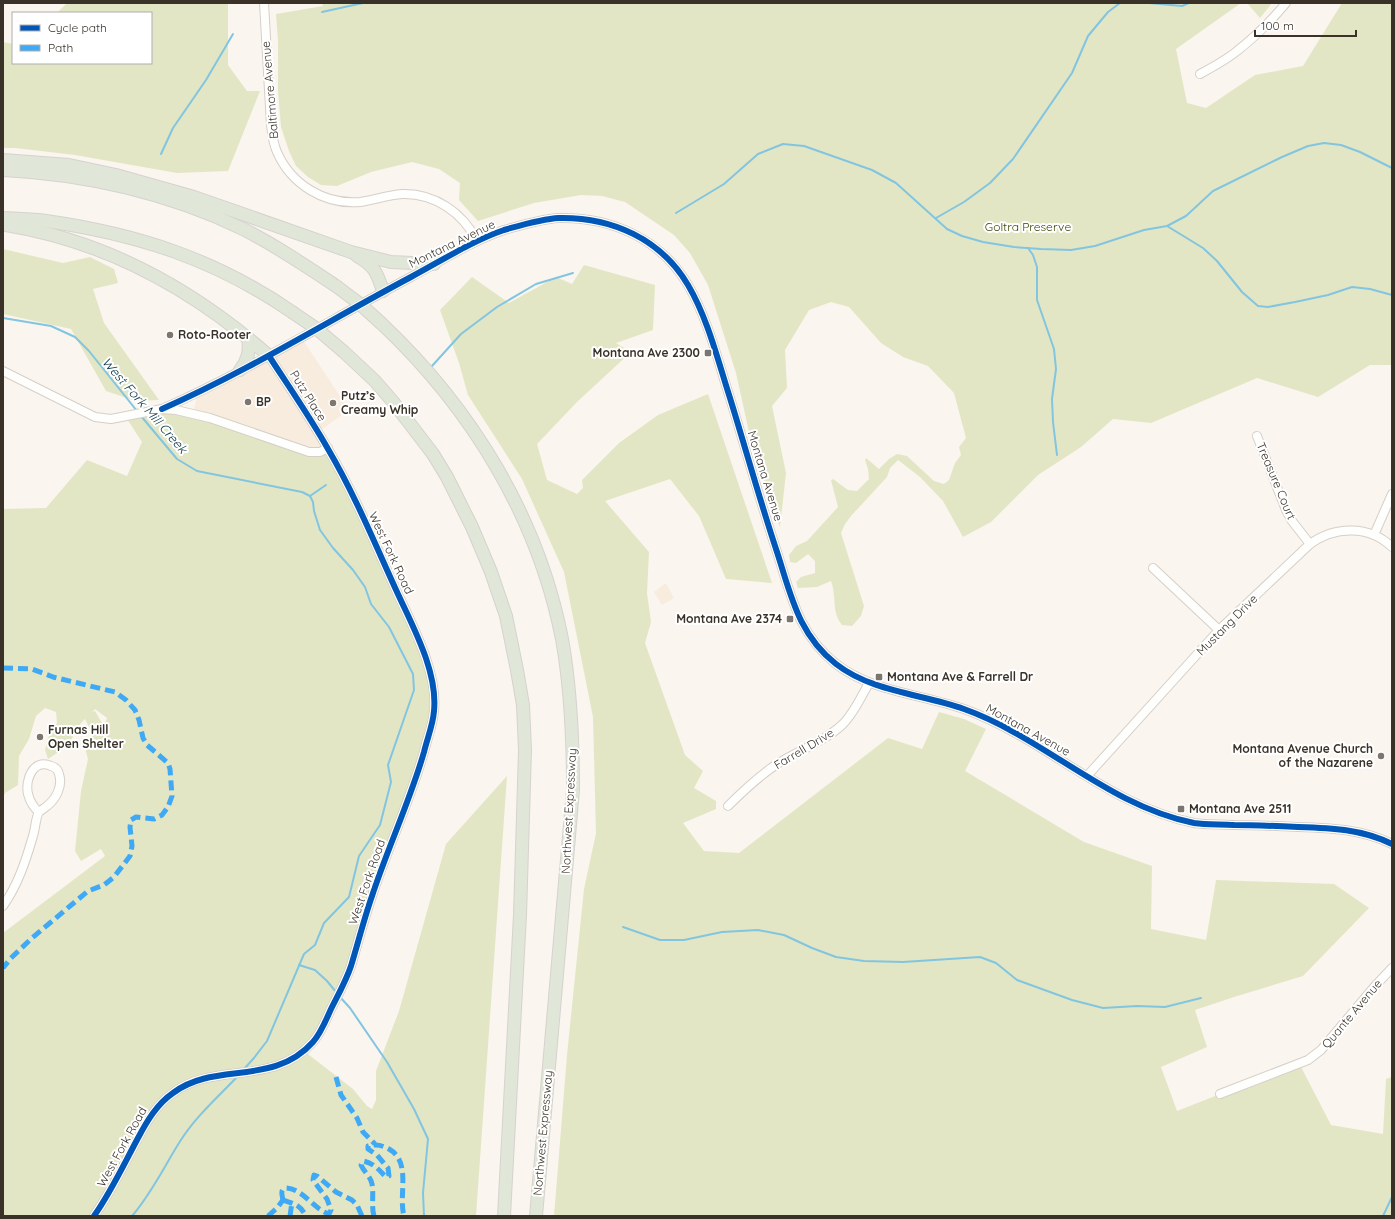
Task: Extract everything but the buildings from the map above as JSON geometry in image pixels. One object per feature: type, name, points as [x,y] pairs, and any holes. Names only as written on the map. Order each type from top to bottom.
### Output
[{"type":"highway","points":[[3,160],[69,165],[146,183],[351,252],[391,262],[434,264]]},
{"type":"highway","name":"Northwest Expressway","points":[[3,170],[27,171],[82,179],[152,194],[204,212],[243,229],[310,268],[360,304],[422,365],[459,408],[488,452],[510,490],[528,527],[554,605],[567,671],[573,733],[573,790],[536,1216]]},
{"type":"highway","points":[[3,218],[45,220],[104,231],[148,242],[192,258],[261,291],[317,329],[375,381],[433,454],[447,477],[472,527],[491,572],[506,616],[523,705],[525,750],[520,915],[504,1216]]},
{"type":"highway","points":[[3,224],[51,234],[86,245],[118,257],[153,274],[186,292],[216,313],[269,356]]},
{"type":"highway","points":[[351,252],[374,270],[378,276],[383,292]]},
{"type":"highway","points":[[240,370],[246,362],[249,346],[248,338]]},
{"type":"street","name":"Baltimore Avenue","points":[[264,3],[272,132],[276,150],[289,172],[311,191],[334,200],[359,202],[402,194],[423,196],[455,213],[471,229],[478,242]]},
{"type":"street","points":[[1200,74],[1236,52],[1262,30],[1286,3]]},
{"type":"street","name":"Montana Avenue","points":[[162,409],[198,393],[269,356],[434,264],[500,232],[556,218],[601,221],[620,227],[645,240],[656,248],[674,266],[690,288],[697,302],[712,341],[787,586],[803,627],[812,640],[829,659],[852,675],[869,683],[958,707],[990,720],[1121,797],[1155,812],[1197,823],[1341,828],[1368,834],[1392,844]]},
{"type":"street","name":"Putz Place","points":[[269,356],[328,448]]},
{"type":"street","points":[[3,371],[89,415],[104,419],[162,409],[176,410],[205,417],[309,452],[320,452],[328,448]]},
{"type":"street","name":"Treasure Court","points":[[1257,436],[1286,510],[1292,521],[1310,544]]},
{"type":"street","name":"West Fork Road","points":[[94,1216],[109,1193],[126,1159],[153,1113],[163,1101],[173,1093],[189,1083],[201,1079],[260,1071],[285,1063],[314,1042],[321,1031],[351,964],[372,896],[408,801],[433,719],[435,697],[431,672],[348,486],[328,448]]},
{"type":"street","points":[[1374,535],[1392,494]]},
{"type":"street","name":"Mustang Drive","points":[[1087,776],[1219,630],[1310,544],[1322,536],[1336,532],[1355,530],[1374,535],[1392,547]]},
{"type":"street","points":[[1153,568],[1219,630]]},
{"type":"street","name":"Farrell Drive","points":[[728,806],[758,778],[776,765],[827,736],[842,724],[849,717],[869,683]]},
{"type":"street","points":[[3,906],[18,879],[33,837],[39,812],[51,803],[60,783],[58,772],[50,765],[43,764],[37,766],[28,776],[28,793],[30,802],[39,812]]},
{"type":"street","name":"Quante Avenue","points":[[1220,1094],[1315,1056],[1392,968]]},
{"type":"shaded area","points":[[301,337],[349,410],[318,432],[328,448],[320,452],[193,413],[198,393]]},
{"type":"shaded area","points":[[666,583],[674,598],[662,605],[654,592]]},
{"type":"green space","points":[[67,3],[228,3],[228,65],[247,91],[260,91],[228,171],[177,173],[75,155],[3,148],[3,42],[12,44],[12,64],[152,64],[152,12],[58,12]]},
{"type":"green space","name":"Goltra Preserve","points":[[322,3],[1241,3],[1176,49],[1187,103],[1206,108],[1255,75],[1303,66],[1342,3],[1392,3],[1392,365],[1370,365],[1318,397],[1257,378],[1151,423],[1113,419],[1081,447],[1038,475],[991,522],[963,537],[943,501],[920,477],[898,460],[890,468],[887,477],[851,516],[841,533],[864,606],[861,616],[852,626],[842,625],[836,614],[831,581],[817,587],[798,588],[796,582],[801,577],[815,573],[815,561],[808,554],[796,563],[790,562],[789,555],[796,546],[807,541],[838,507],[831,480],[833,479],[848,490],[857,491],[869,479],[865,460],[866,458],[879,469],[889,459],[897,454],[907,456],[934,481],[944,484],[949,480],[955,463],[961,455],[959,447],[966,438],[954,393],[928,366],[903,357],[881,343],[849,307],[831,302],[809,310],[785,350],[787,388],[772,406],[786,473],[780,527],[751,441],[736,373],[708,285],[690,253],[674,235],[625,202],[602,196],[581,195],[534,203],[478,221],[459,200],[460,183],[439,169],[412,162],[371,172],[337,186],[321,185],[308,177],[296,166],[281,127],[278,90],[278,41],[276,14],[323,6]]},
{"type":"green space","points":[[1247,3],[1272,3],[1260,18]]},
{"type":"green space","points":[[3,249],[63,263],[90,257],[114,269],[118,283],[93,289],[104,323],[159,400],[136,401],[106,391],[71,329],[3,314]]},
{"type":"green space","points":[[584,265],[655,285],[653,330],[616,343],[631,352],[578,401],[537,444],[547,480],[577,494],[583,488],[582,480],[619,443],[658,415],[708,394],[772,583],[726,579],[699,516],[670,479],[605,501],[649,552],[647,593],[651,622],[645,643],[685,755],[703,771],[694,788],[716,801],[716,809],[683,823],[704,851],[739,853],[888,738],[922,749],[939,712],[964,719],[986,729],[965,771],[1084,842],[1152,866],[1151,929],[1206,940],[1216,880],[1334,884],[1369,908],[1303,976],[1195,1010],[1207,1047],[1161,1067],[1177,1111],[1299,1063],[1331,1125],[1383,1134],[1386,1079],[1392,1077],[1392,1216],[554,1216],[567,1055],[584,889],[596,833],[593,717],[564,572],[522,479],[468,395],[459,363],[440,310],[472,277],[509,303],[556,277],[572,284]]},
{"type":"green space","points":[[176,410],[309,452],[328,448],[431,672],[435,709],[353,956],[321,1031],[304,1051],[353,1089],[367,1106],[372,1109],[376,1100],[376,1071],[399,1011],[446,844],[507,776],[476,1216],[3,1216],[3,933],[105,856],[101,849],[81,861],[75,851],[81,791],[88,759],[83,741],[103,728],[107,718],[95,709],[92,712],[95,711],[102,723],[90,729],[85,719],[69,743],[48,759],[45,750],[48,738],[57,723],[56,712],[45,708],[36,716],[29,739],[19,756],[18,785],[5,793],[3,798],[3,509],[46,508],[87,460],[127,476],[142,442],[125,416]]},
{"type":"waterway","points":[[322,12],[363,3]]},
{"type":"waterway","points":[[936,218],[964,202],[990,183],[1013,159],[1072,73],[1088,36],[1108,12],[1120,3]]},
{"type":"waterway","points":[[1149,3],[1182,6],[1189,3]]},
{"type":"waterway","points":[[161,154],[173,128],[206,80],[233,34]]},
{"type":"waterway","points":[[676,213],[724,184],[758,154],[783,144],[804,146],[872,170],[896,183],[947,229],[962,236],[983,242],[1014,247],[1041,249],[1071,250],[1095,246],[1144,230],[1167,226],[1186,216],[1213,191],[1308,146],[1324,143],[1341,145],[1360,152],[1392,168]]},
{"type":"waterway","points":[[1167,226],[1203,248],[1217,261],[1242,292],[1258,306],[1268,307],[1295,302],[1328,295],[1352,287],[1370,289],[1392,295]]},
{"type":"waterway","points":[[1028,248],[1033,255],[1037,267],[1037,300],[1054,349],[1056,369],[1052,399],[1057,455]]},
{"type":"waterway","points":[[432,366],[461,334],[497,307],[536,284],[573,273]]},
{"type":"waterway","name":"West Fork Mill Creek","points":[[3,318],[51,326],[75,337],[89,351],[137,411]]},
{"type":"waterway","name":"West Fork Mill Creek","points":[[141,416],[177,459],[197,471],[302,492],[310,496],[320,530],[365,587],[371,604],[389,627],[413,674],[414,690],[388,765],[391,782],[380,825],[359,856],[349,897],[324,923],[315,945],[304,954],[267,1041],[244,1069]]},
{"type":"waterway","points":[[310,496],[326,485]]},
{"type":"waterway","points":[[623,927],[660,940],[684,940],[722,932],[758,930],[784,935],[836,957],[864,961],[903,962],[980,957],[996,963],[1017,980],[1072,1000],[1103,1008],[1137,1006],[1165,1007],[1201,998]]},
{"type":"waterway","points":[[299,965],[315,970],[336,992]]},
{"type":"waterway","points":[[340,997],[350,1008],[387,1062],[414,1109],[428,1139],[423,1193],[424,1216]]},
{"type":"waterway","name":"West Fork Mill Creek","points":[[132,1216],[151,1190],[185,1134],[207,1108],[238,1076]]},
{"type":"waterway","points":[[1383,1216],[1392,1197]]},
{"type":"marked path","points":[[3,668],[32,669],[53,677],[115,692],[126,700],[135,710],[143,738],[147,745],[168,763],[170,769],[172,796],[168,807],[162,815],[154,819],[136,817],[131,820],[130,827],[132,846],[130,856],[114,877],[104,885],[88,891],[32,938],[3,968]]},
{"type":"marked path","points":[[336,1077],[341,1095],[357,1118],[363,1132],[375,1144]]},
{"type":"marked path","points":[[374,1216],[373,1188],[369,1177],[361,1165],[363,1161],[370,1163],[386,1177],[389,1176],[388,1168],[377,1155],[368,1149],[368,1146],[376,1145],[389,1149],[396,1155],[400,1162],[403,1180],[402,1198],[404,1216]]},
{"type":"marked path","points":[[283,1200],[282,1190],[285,1188],[291,1189],[297,1191],[318,1208],[329,1214],[331,1210],[327,1199],[313,1180],[314,1175],[336,1192],[352,1200],[357,1205],[362,1216]]},
{"type":"marked path","points":[[283,1200],[297,1205],[302,1209],[306,1216]]},
{"type":"marked path","points":[[268,1216],[283,1200]]},
{"type":"marked path","points":[[290,1216],[292,1202]]},
{"type":"cycle path","points":[[162,409],[226,379],[457,252],[504,230],[532,222],[559,218],[579,219],[616,227],[649,243],[664,255],[677,269],[695,298],[717,355],[792,598],[804,627],[823,652],[836,664],[865,681],[881,687],[948,704],[994,722],[1022,737],[1105,787],[1133,802],[1163,814],[1199,824],[1310,827],[1346,830],[1369,835],[1392,844]]},
{"type":"cycle path","points":[[94,1216],[112,1188],[141,1132],[157,1108],[167,1097],[189,1083],[207,1078],[262,1069],[280,1064],[297,1056],[316,1038],[349,972],[366,913],[406,806],[424,752],[432,721],[434,711],[432,681],[417,635],[338,466],[314,425],[269,356]]},
{"type":"place","name":"Roto-Rooter","points":[[170,335]]},
{"type":"place","name":"Montana Ave 2300","points":[[708,353]]},
{"type":"place","name":"BP","points":[[248,402]]},
{"type":"place","name":"Putz’s Creamy Whip","points":[[333,403]]},
{"type":"place","name":"Montana Ave 2374","points":[[790,619]]},
{"type":"place","name":"Montana Ave & Farrell Dr","points":[[879,677]]},
{"type":"place","name":"Furnas Hill Open Shelter","points":[[40,737]]},
{"type":"place","name":"Montana Avenue Church of the Nazarene","points":[[1381,756]]},
{"type":"place","name":"Montana Ave 2511","points":[[1181,809]]}]
